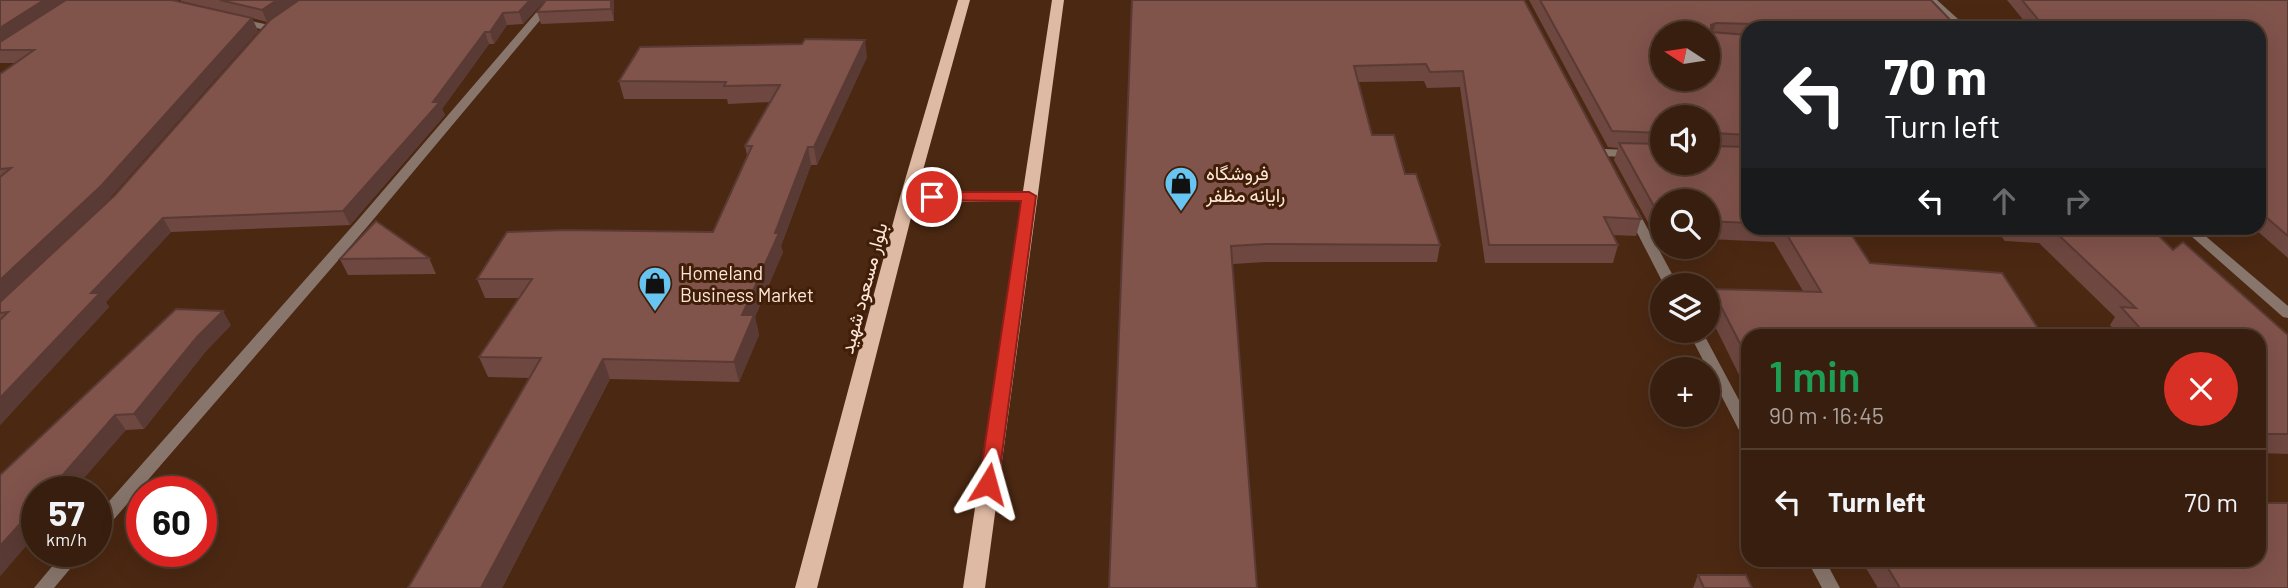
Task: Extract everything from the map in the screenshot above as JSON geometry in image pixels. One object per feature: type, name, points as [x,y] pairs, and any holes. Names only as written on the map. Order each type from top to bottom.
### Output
[{"type":"main road","name":"بلوار مسعود شهید","points":[[806,588],[908,197],[964,0]]},
{"type":"main road","points":[[974,588],[1058,0]]},
{"type":"main road","points":[[908,197],[1029,196]]},
{"type":"street","points":[[112,510],[362,224],[552,0]]},
{"type":"street","points":[[1931,0],[1954,21]]},
{"type":"street","points":[[219,17],[275,24],[261,38]]},
{"type":"street","points":[[1608,165],[1599,147],[1650,153]]},
{"type":"street","points":[[1627,201],[1665,273]]},
{"type":"street","points":[[2197,235],[2288,314]]},
{"type":"street","points":[[1701,343],[1741,419]]},
{"type":"street","points":[[43,588],[62,567]]},
{"type":"street","points":[[1820,567],[1830,588]]},
{"type":"building","points":[[0,0],[44,0],[0,28]]},
{"type":"building","points":[[66,0],[172,0],[252,18],[101,186],[0,280],[0,177],[11,168],[0,169],[0,74],[34,50],[0,50],[0,42]]},
{"type":"building","points":[[220,0],[277,0],[262,10]]},
{"type":"building","points":[[299,0],[530,0],[519,12],[503,13],[490,32],[485,32],[433,102],[440,102],[343,211],[163,218],[91,293],[100,293],[0,398],[0,320],[8,312],[0,313],[0,302],[115,195],[270,20]]},
{"type":"building","points":[[546,0],[611,0],[611,9],[537,12]]},
{"type":"building","points":[[1132,0],[1524,0],[1641,219],[1604,217],[1618,245],[1489,245],[1463,71],[1430,72],[1426,64],[1354,66],[1372,135],[1394,135],[1405,174],[1416,174],[1440,245],[1231,246],[1257,588],[1109,588]]},
{"type":"building","points":[[1540,0],[1931,0],[1951,21],[1741,21],[1741,24],[1650,21],[1650,91],[1720,91],[1720,33],[1741,34],[1741,135],[1720,133],[1720,105],[1650,105],[1650,133],[1612,131]]},
{"type":"building","points":[[2022,0],[2288,0],[2288,236],[2266,217],[2266,21],[2039,21]]},
{"type":"building","points":[[805,39],[865,40],[814,147],[808,147],[775,233],[779,233],[742,315],[754,315],[734,362],[603,359],[481,588],[408,588],[541,358],[479,357],[532,279],[477,279],[507,232],[713,232],[752,146],[745,146],[780,85],[724,86],[726,82],[619,81],[640,47],[802,44]]},
{"type":"building","points":[[1619,143],[1650,144],[1650,175],[1720,175],[1720,146],[1741,147],[1741,223],[1720,222],[1720,189],[1650,189],[1650,199]]},
{"type":"building","points":[[376,221],[429,258],[340,259]]},
{"type":"building","points":[[1787,235],[1852,235],[1870,263],[2002,273],[2038,329],[1741,329],[1741,345],[1720,305],[1720,289],[1821,292]]},
{"type":"building","points":[[2058,235],[2158,235],[2173,250],[2183,242],[2288,335],[2288,434],[2266,434],[2266,329],[2141,329],[2121,307],[2136,308]]},
{"type":"building","points":[[176,309],[223,311],[197,337],[134,414],[115,415],[62,476],[21,476],[21,523],[0,546],[0,475]]},
{"type":"building","points":[[2266,503],[2288,503],[2288,588],[1900,588],[1887,567],[2266,567]]},
{"type":"building","points":[[1698,575],[1746,575],[1752,588],[1704,588]]},
{"type":"place","name":"فروشگاه رایانه مظفر","points":[[1181,213]]},
{"type":"place","name":"Homeland Business Market","points":[[655,313]]},
{"type":"route","points":[[932,197],[1029,196],[988,484]]}]
